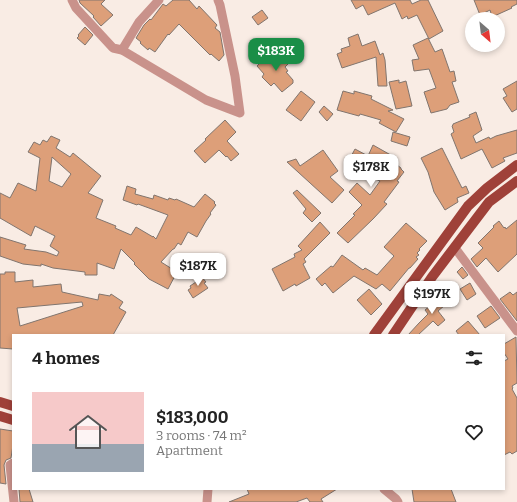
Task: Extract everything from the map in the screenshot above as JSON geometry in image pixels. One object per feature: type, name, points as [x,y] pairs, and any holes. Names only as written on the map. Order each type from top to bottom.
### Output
[{"type":"main road","points":[[375,334],[468,206],[486,188],[517,165]]},
{"type":"main road","points":[[394,334],[432,277],[489,202],[517,181]]},
{"type":"main road","points":[[0,402],[12,406]]},
{"type":"main road","points":[[0,416],[12,420]]},
{"type":"street","points":[[72,0],[76,8],[113,48],[122,50],[206,100],[240,113],[235,76],[218,0]]},
{"type":"street","points":[[122,50],[139,22],[159,0]]},
{"type":"street","points":[[455,248],[517,331]]},
{"type":"street","points":[[12,464],[10,465],[12,482]]},
{"type":"street","points":[[13,490],[14,502]]},
{"type":"street","points":[[207,502],[208,490]]},
{"type":"street","points":[[385,490],[398,502]]},
{"type":"building","points":[[79,0],[105,0],[101,4],[113,15],[101,26]]},
{"type":"building","points":[[173,0],[189,0],[197,9],[199,6],[217,25],[215,28],[220,32],[224,55],[219,61],[211,54],[210,55],[179,24],[169,35],[168,34],[155,52],[149,48],[148,50],[136,38],[144,25],[150,19],[151,20],[163,4],[166,6]]},
{"type":"building","points":[[351,0],[410,0],[412,4],[421,0],[428,0],[443,31],[429,39],[417,15],[408,19],[407,16],[402,19],[395,3],[368,15],[363,5],[356,9]]},
{"type":"building","points":[[474,0],[517,0],[517,4],[503,12],[491,12],[490,10],[486,12],[479,12]]},
{"type":"building","points":[[262,10],[268,18],[258,25],[252,17]]},
{"type":"building","points":[[85,27],[93,35],[85,45],[77,38]]},
{"type":"building","points":[[358,34],[362,46],[375,41],[380,55],[383,53],[387,86],[378,86],[376,57],[342,68],[337,54],[342,52],[341,49],[350,46],[348,38]]},
{"type":"building","points":[[428,38],[435,52],[442,49],[450,72],[454,71],[456,81],[452,82],[459,102],[450,105],[447,109],[431,113],[424,92],[436,88],[429,69],[414,71],[412,60],[419,59],[413,45]]},
{"type":"building","points":[[279,54],[288,64],[285,67],[288,71],[286,72],[293,80],[293,83],[282,92],[274,83],[271,86],[262,77],[264,74],[257,66],[267,56],[271,61]]},
{"type":"building","points":[[399,80],[399,83],[406,81],[412,106],[396,109],[389,82]]},
{"type":"building","points":[[517,81],[517,109],[512,112],[503,98],[507,96],[503,89]]},
{"type":"building","points":[[301,91],[315,102],[301,121],[286,110]]},
{"type":"building","points":[[343,91],[354,94],[354,91],[372,96],[371,99],[393,110],[388,111],[404,119],[396,132],[379,123],[381,120],[337,110]]},
{"type":"building","points":[[324,106],[333,114],[327,121],[319,112]]},
{"type":"building","points":[[476,112],[482,130],[473,136],[476,143],[489,137],[490,139],[517,130],[517,153],[503,158],[505,161],[492,168],[482,149],[461,159],[451,134],[454,132],[452,126],[453,124],[470,117],[469,115]]},
{"type":"building","points":[[225,120],[236,132],[227,141],[239,154],[231,161],[219,150],[205,163],[194,151]]},
{"type":"building","points":[[393,132],[410,137],[407,146],[391,141]]},
{"type":"building","points":[[51,136],[60,140],[56,148],[70,157],[73,153],[101,176],[88,193],[103,200],[96,218],[116,226],[115,228],[131,235],[136,227],[156,239],[168,215],[123,200],[127,186],[136,189],[135,194],[153,199],[154,195],[168,200],[169,198],[176,199],[194,207],[205,194],[215,202],[214,203],[216,205],[197,237],[188,232],[181,245],[178,243],[161,262],[177,272],[168,289],[149,279],[121,249],[114,269],[97,263],[97,275],[85,275],[85,272],[53,268],[41,264],[41,266],[23,264],[0,256],[0,237],[26,245],[24,249],[46,252],[57,256],[59,252],[50,246],[55,236],[35,226],[31,236],[0,218],[0,193],[10,198],[18,183],[36,191],[40,158],[28,152],[34,142],[40,145],[43,140],[47,142]],"holes":[[[52,157],[71,174],[62,187],[49,181]]]},
{"type":"building","points":[[373,145],[396,158],[393,162],[404,172],[397,181],[399,182],[384,202],[387,204],[348,243],[337,233],[355,215],[353,214],[362,205],[349,192],[357,183],[370,195],[380,181],[361,173],[361,171],[347,164],[355,149],[368,156]]},
{"type":"building","points":[[442,148],[462,188],[466,186],[469,193],[457,198],[458,202],[445,210],[434,192],[428,172],[421,158]]},
{"type":"building","points":[[323,150],[338,171],[330,177],[344,190],[332,203],[287,162],[296,159],[300,166]]},
{"type":"building","points":[[297,190],[321,213],[312,222],[303,213],[306,209],[293,193]]},
{"type":"building","points":[[517,220],[517,254],[498,272],[486,258],[477,267],[471,259],[483,248],[478,243],[499,221],[506,229]]},
{"type":"building","points":[[320,222],[330,233],[304,259],[306,262],[303,264],[310,278],[283,291],[272,269],[295,257],[294,254],[302,250],[298,246]]},
{"type":"building","points":[[406,223],[427,241],[417,253],[419,255],[416,257],[418,259],[390,291],[382,284],[376,289],[354,276],[333,293],[325,283],[322,286],[316,279],[331,266],[333,267],[342,255],[363,270],[365,268],[377,275],[394,256],[384,247]]},
{"type":"building","points":[[462,267],[468,275],[463,279],[457,272]]},
{"type":"building","points":[[5,272],[15,272],[15,282],[33,280],[33,287],[61,284],[62,292],[98,300],[99,294],[110,296],[111,294],[123,302],[119,308],[126,312],[114,334],[12,334],[12,349],[0,348],[0,274],[5,274]],"holes":[[[82,302],[83,306],[20,326],[17,308]]]},
{"type":"building","points":[[201,276],[206,282],[204,283],[208,288],[193,298],[188,290],[191,288],[190,286],[196,282],[195,280]]},
{"type":"building","points":[[470,283],[476,294],[467,300],[460,289]]},
{"type":"building","points":[[369,289],[382,304],[371,315],[357,300]]},
{"type":"building","points":[[510,292],[513,295],[517,292],[517,321],[500,299]]},
{"type":"building","points":[[446,293],[451,300],[438,311],[445,320],[438,326],[433,321],[419,334],[409,334],[428,314],[425,310]]},
{"type":"building","points":[[491,306],[500,318],[485,328],[477,316]]},
{"type":"building","points":[[468,321],[479,334],[458,334],[456,331]]},
{"type":"building","points":[[516,337],[517,383],[512,386],[512,389],[517,398],[517,451],[512,454],[510,452],[505,454],[505,360],[508,359],[505,354],[505,343]]},
{"type":"building","points":[[0,429],[12,431],[12,452],[11,458],[6,460],[4,465],[6,484],[0,483]]},
{"type":"building","points":[[19,490],[29,490],[33,502],[20,502]]},
{"type":"building","points":[[247,490],[335,490],[321,499],[323,502],[310,502],[307,498],[296,502],[229,502],[249,494]]},
{"type":"building","points":[[412,490],[451,490],[456,502],[414,502]]}]
